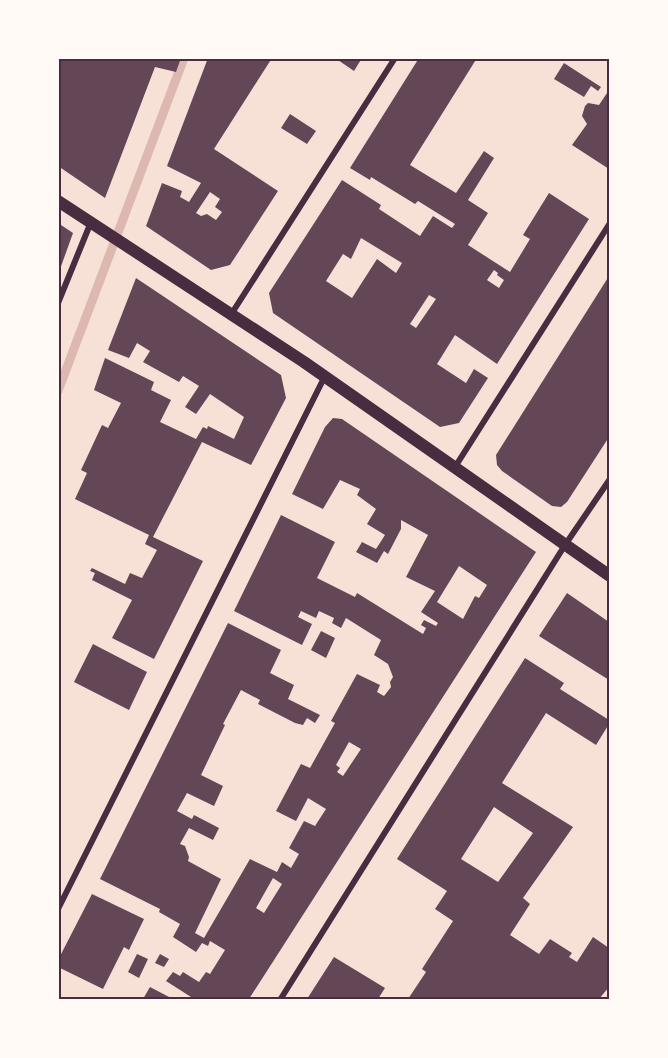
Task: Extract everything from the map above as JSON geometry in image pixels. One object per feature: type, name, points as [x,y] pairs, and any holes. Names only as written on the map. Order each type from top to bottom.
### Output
[{"type":"main road","points":[[58,201],[325,376],[609,576]]},
{"type":"street","points":[[232,313],[395,58]]},
{"type":"street","points":[[58,303],[91,222]]},
{"type":"street","points":[[455,468],[609,224]]},
{"type":"street","points":[[58,909],[325,376]]},
{"type":"street","points":[[280,999],[609,479]]},
{"type":"building","points":[[58,58],[181,58],[176,72],[155,67],[105,198],[58,166]]},
{"type":"building","points":[[208,58],[272,58],[214,149],[278,191],[230,265],[211,270],[146,226],[162,183],[182,191],[180,197],[189,202],[201,183],[167,166]],"holes":[[[210,192],[220,199],[215,207],[222,212],[216,220],[207,214],[201,216],[196,213]]]},
{"type":"building","points":[[335,58],[362,58],[354,71]]},
{"type":"building","points":[[419,58],[477,58],[410,165],[456,193],[484,151],[494,158],[468,200],[488,213],[468,245],[510,272],[530,239],[523,235],[549,193],[589,219],[497,364],[455,335],[437,364],[466,383],[474,369],[488,378],[459,423],[440,427],[273,313],[269,293],[342,180],[381,205],[379,209],[420,236],[433,216],[452,228],[455,224],[418,201],[415,204],[371,177],[370,180],[350,168]],"holes":[[[361,238],[402,263],[396,273],[377,259],[352,298],[326,281],[343,254],[351,259]],[[494,270],[504,280],[499,288],[487,280]],[[429,295],[436,299],[416,328],[410,324]]]},
{"type":"building","points":[[564,63],[601,87],[598,91],[591,86],[584,97],[554,79]]},
{"type":"building","points":[[609,90],[609,169],[572,145],[587,124],[582,116],[585,106],[588,103],[599,105]]},
{"type":"building","points":[[290,114],[316,131],[307,144],[281,128]]},
{"type":"building","points":[[58,223],[73,233],[59,272],[58,272]]},
{"type":"building","points":[[609,276],[609,437],[567,502],[561,507],[552,506],[502,471],[497,465],[496,455]]},
{"type":"building","points":[[136,278],[281,375],[286,398],[251,465],[202,442],[153,537],[203,561],[154,659],[112,638],[132,600],[92,580],[95,573],[90,571],[92,568],[125,584],[130,573],[142,578],[157,550],[145,544],[149,535],[75,499],[87,473],[81,470],[102,425],[108,428],[121,403],[94,390],[105,358],[154,382],[151,390],[171,400],[160,422],[196,439],[203,427],[207,429],[208,426],[234,439],[244,417],[210,394],[196,414],[185,407],[199,386],[183,376],[179,382],[143,362],[150,351],[137,343],[129,358],[108,350]]},
{"type":"building","points":[[333,418],[342,419],[536,552],[249,999],[189,999],[191,997],[166,981],[173,972],[180,976],[183,972],[199,982],[206,972],[210,974],[225,950],[210,941],[208,946],[202,943],[196,952],[173,937],[180,924],[159,912],[160,909],[100,879],[228,623],[281,650],[270,673],[294,685],[288,699],[320,715],[315,723],[307,718],[303,725],[295,723],[258,704],[260,700],[241,690],[223,724],[225,725],[201,775],[223,786],[214,806],[187,793],[177,811],[192,819],[194,815],[219,828],[213,840],[189,828],[180,844],[185,846],[188,861],[221,879],[195,933],[204,938],[250,859],[277,872],[282,862],[291,868],[299,854],[289,848],[304,821],[315,826],[326,809],[308,798],[296,821],[276,811],[301,764],[310,768],[335,723],[331,721],[357,674],[380,685],[377,692],[384,696],[391,687],[390,682],[393,677],[388,664],[374,655],[381,640],[346,618],[341,628],[332,623],[334,618],[319,611],[316,618],[301,611],[298,617],[312,624],[302,645],[234,611],[281,515],[335,542],[317,578],[355,597],[357,593],[423,634],[426,628],[421,625],[424,620],[436,626],[438,623],[421,612],[435,591],[406,577],[428,535],[401,520],[401,529],[388,554],[384,551],[377,563],[356,552],[362,542],[376,549],[385,535],[367,524],[376,509],[357,495],[360,489],[340,480],[323,509],[292,494],[325,427]],"holes":[[[459,566],[487,585],[479,598],[475,596],[463,619],[437,602]],[[349,742],[361,749],[343,776],[337,772],[340,768],[336,765]],[[273,878],[282,884],[264,913],[256,908]]]},
{"type":"building","points":[[567,593],[609,622],[609,680],[539,636]]},
{"type":"building","points":[[321,631],[335,638],[326,658],[311,650]]},
{"type":"building","points":[[93,644],[147,672],[129,710],[74,682]]},
{"type":"building","points":[[525,658],[564,683],[560,689],[609,720],[609,724],[596,745],[546,713],[502,783],[573,827],[523,898],[530,904],[510,935],[539,954],[550,939],[572,953],[569,957],[577,962],[593,937],[609,948],[609,987],[599,999],[408,999],[426,972],[422,969],[453,921],[435,909],[447,891],[397,859]],"holes":[[[494,807],[533,833],[498,882],[461,859]]]},
{"type":"building","points":[[92,894],[144,919],[129,950],[124,947],[103,989],[58,967],[58,960]]},
{"type":"building","points":[[137,954],[148,959],[139,978],[128,972]]},
{"type":"building","points":[[160,954],[169,959],[164,967],[155,963]]},
{"type":"building","points":[[334,957],[385,988],[378,999],[307,999]]},
{"type":"building","points":[[150,987],[173,999],[143,999]]},
{"type":"waterway","points":[[58,391],[184,58]]}]
